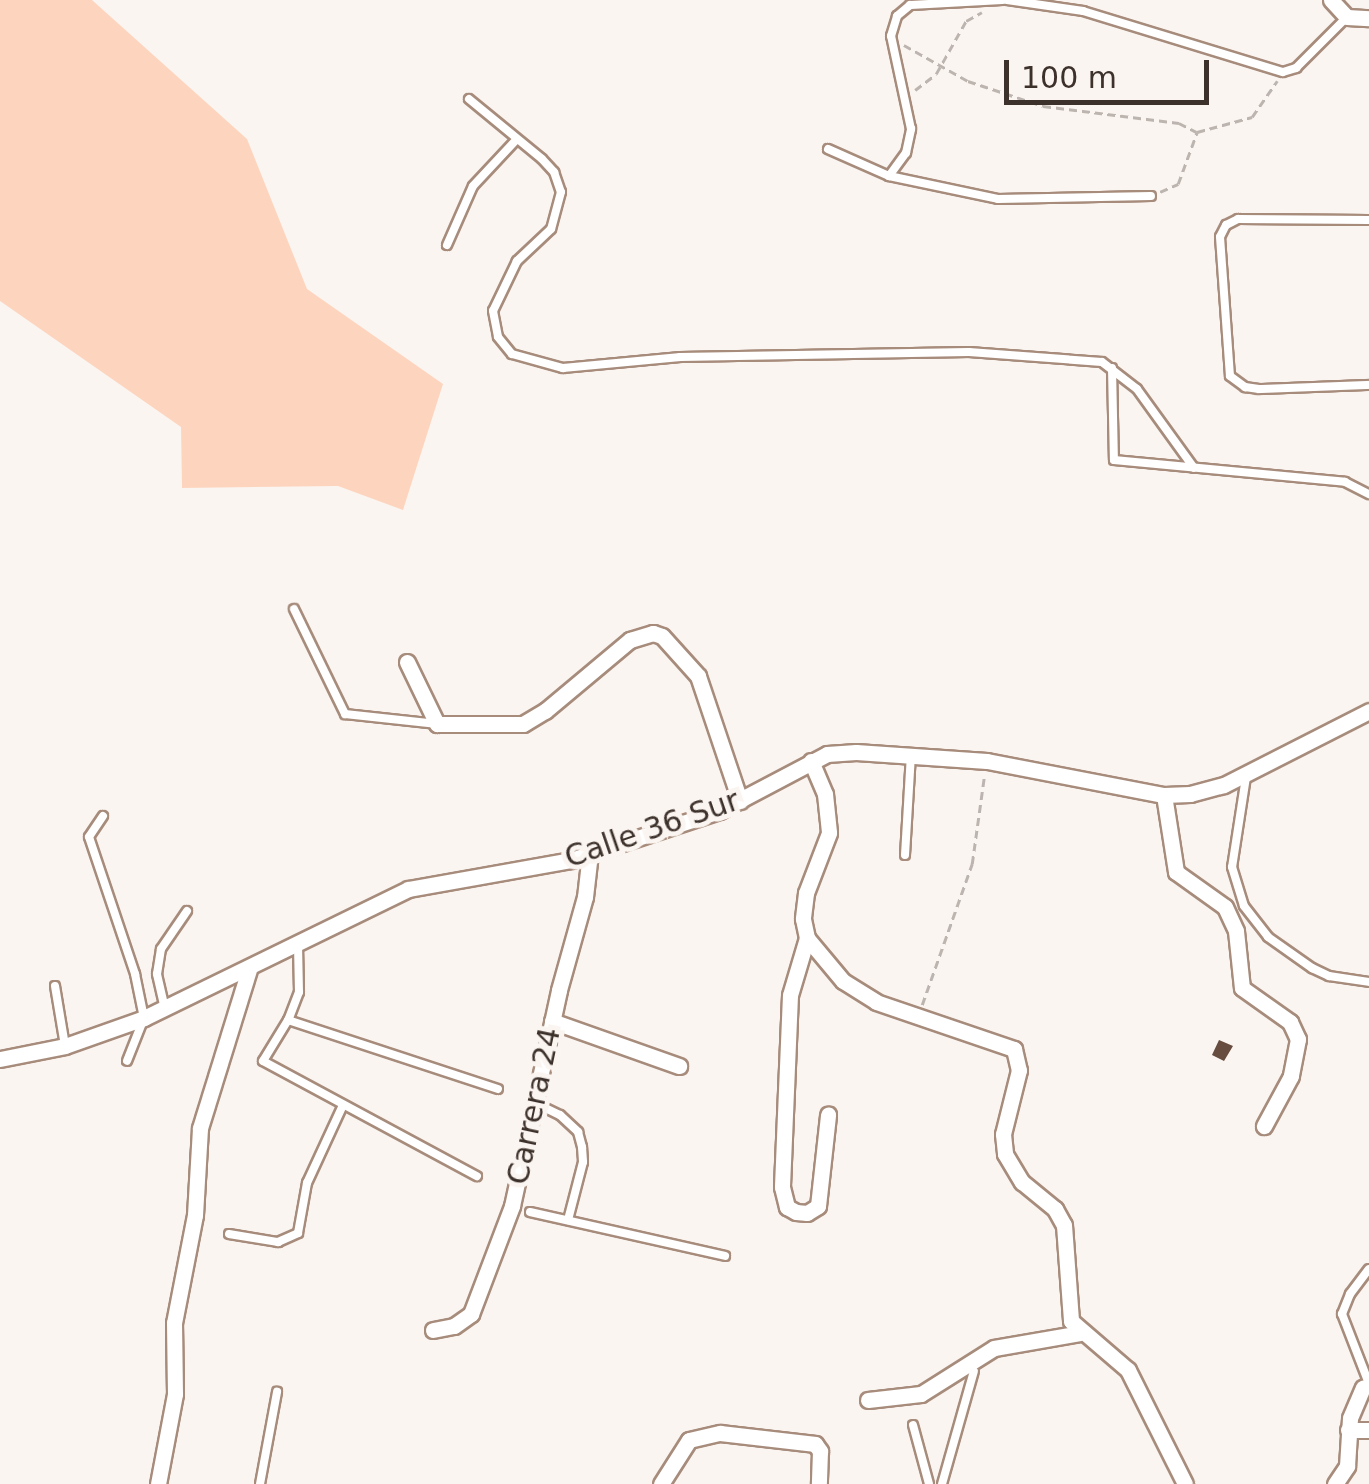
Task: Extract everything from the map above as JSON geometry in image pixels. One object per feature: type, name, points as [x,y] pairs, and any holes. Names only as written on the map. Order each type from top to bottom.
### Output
[{"type":"street","points":[[1331,0],[1347,16],[1369,18]]},
{"type":"street","points":[[407,662],[437,724],[523,724],[630,640],[653,633],[678,648],[698,676],[740,801]]},
{"type":"street","name":"Calle 36 Sur","points":[[0,1059],[65,1046],[144,1018],[250,970],[408,889],[590,853],[740,801],[811,761],[840,752],[986,761],[1164,794],[1206,791],[1369,711]]},
{"type":"street","points":[[811,761],[825,794],[829,833],[806,893],[803,919],[807,938],[842,981],[876,1002],[1004,1044],[1019,1058],[1003,1134],[1005,1154],[1022,1182],[1055,1209],[1064,1225],[1067,1309],[1080,1333],[1128,1370],[1185,1484]]},
{"type":"street","points":[[1164,794],[1176,872],[1225,907],[1236,931],[1242,988],[1290,1022],[1298,1040],[1291,1076],[1264,1126]]},
{"type":"street","name":"Carrera 24","points":[[434,1330],[454,1326],[471,1314],[512,1206],[552,1021],[586,898],[590,853]]},
{"type":"street","points":[[807,938],[790,996],[782,1188],[786,1207],[796,1212],[814,1211],[818,1206],[828,1115]]},
{"type":"street","points":[[158,1484],[175,1394],[174,1324],[195,1214],[200,1128],[250,970]]},
{"type":"street","points":[[552,1021],[679,1066]]},
{"type":"street","points":[[868,1400],[922,1394],[994,1348],[1080,1333]]},
{"type":"street","points":[[1335,1484],[1347,1466],[1348,1430],[1367,1383]]},
{"type":"street","points":[[1348,1430],[1369,1430]]},
{"type":"street","points":[[661,1484],[688,1440],[720,1434],[815,1444],[820,1451],[819,1484]]},
{"type":"lane","points":[[889,176],[910,142],[890,36],[897,16],[910,5],[1005,0],[1083,10],[1283,72],[1309,57],[1347,16]]},
{"type":"lane","points":[[469,100],[554,172],[561,192],[551,229],[517,261],[493,312],[498,337],[512,354],[563,368],[680,356],[969,352],[1102,362],[1136,389],[1194,468]]},
{"type":"lane","points":[[447,246],[472,186],[517,139]]},
{"type":"lane","points":[[828,149],[889,176],[998,199],[1151,196]]},
{"type":"lane","points":[[1369,220],[1238,220],[1226,226],[1220,237],[1230,376],[1244,387],[1258,389],[1369,384]]},
{"type":"lane","points":[[1112,368],[1114,460],[1346,482],[1369,494]]},
{"type":"lane","points":[[294,609],[345,714],[437,724]]},
{"type":"lane","points":[[906,855],[911,755]]},
{"type":"lane","points":[[1246,774],[1232,867],[1244,906],[1268,937],[1312,968],[1329,976],[1369,982]]},
{"type":"lane","points":[[103,816],[89,837],[134,974],[144,1018],[127,1060]]},
{"type":"lane","points":[[164,1009],[157,974],[160,949],[188,911]]},
{"type":"lane","points":[[298,944],[299,992],[288,1020],[264,1060],[477,1176]]},
{"type":"lane","points":[[55,986],[65,1046]]},
{"type":"lane","points":[[288,1020],[498,1090]]},
{"type":"lane","points":[[533,1102],[560,1115],[578,1132],[582,1147],[568,1220]]},
{"type":"lane","points":[[229,1234],[278,1242],[298,1233],[311,1174],[343,1105]]},
{"type":"lane","points":[[530,1212],[725,1256]]},
{"type":"lane","points":[[1367,1383],[1342,1314],[1350,1294],[1369,1269]]},
{"type":"lane","points":[[942,1484],[974,1371]]},
{"type":"lane","points":[[260,1484],[277,1392]]},
{"type":"lane","points":[[913,1425],[929,1484]]},
{"type":"path","points":[[904,96],[929,82],[966,21],[992,7]]},
{"type":"path","points":[[890,36],[968,81],[1043,106],[1179,123],[1198,132],[1252,117],[1283,72]]},
{"type":"path","points":[[1151,196],[1178,184],[1198,132]]},
{"type":"path","points":[[918,1018],[972,864],[986,761]]},
{"type":"shaded area","points":[[0,0],[92,0],[247,139],[307,289],[443,384],[403,510],[338,486],[182,488],[181,427],[0,301]]},
{"type":"building","points":[[1219,1040],[1233,1046],[1224,1061],[1212,1055]]}]
